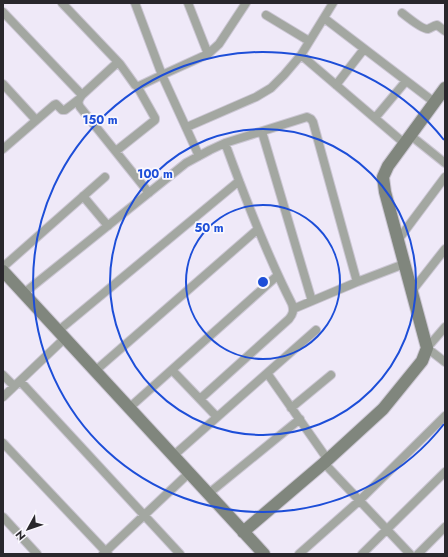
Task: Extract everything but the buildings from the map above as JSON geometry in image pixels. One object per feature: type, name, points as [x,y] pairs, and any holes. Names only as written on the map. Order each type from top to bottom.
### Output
[{"type":"street","points":[[62,3],[118,62],[134,85],[137,86],[155,118],[154,122],[116,151]]},
{"type":"street","points":[[135,3],[162,75],[199,156]]},
{"type":"street","points":[[188,3],[208,54]]},
{"type":"street","points":[[137,86],[208,54],[218,44],[246,3]]},
{"type":"street","points":[[187,127],[256,97],[271,88],[301,55],[333,3]]},
{"type":"street","points":[[3,12],[80,97]]},
{"type":"street","points":[[402,13],[424,28],[428,29],[434,25],[437,25],[445,31]]},
{"type":"street","points":[[266,15],[309,42]]},
{"type":"street","points":[[324,18],[434,102]]},
{"type":"street","points":[[336,85],[364,49]]},
{"type":"street","points":[[301,55],[375,118],[445,164]]},
{"type":"street","points":[[3,149],[54,105],[56,104],[62,110],[65,110],[118,62]]},
{"type":"street","points":[[375,118],[406,81]]},
{"type":"street","points":[[3,84],[36,120]]},
{"type":"street","points":[[445,88],[388,166],[383,177],[385,192],[427,348],[445,362]]},
{"type":"street","points":[[80,97],[78,103],[80,107],[149,193]]},
{"type":"street","points":[[24,293],[186,164],[210,150],[225,144],[307,117],[313,122],[357,282]]},
{"type":"street","points":[[262,132],[312,301]]},
{"type":"street","points":[[200,399],[293,314],[292,304],[258,229],[225,144]]},
{"type":"street","points":[[3,267],[105,177]]},
{"type":"street","points":[[398,240],[445,177]]},
{"type":"street","points":[[3,397],[62,335],[239,180]]},
{"type":"street","points":[[83,196],[108,226]]},
{"type":"street","points":[[95,371],[258,229]]},
{"type":"street","points":[[412,291],[445,249]]},
{"type":"street","points":[[293,309],[404,264]]},
{"type":"street","points":[[3,271],[264,554]]},
{"type":"street","points":[[129,408],[278,276]]},
{"type":"street","points":[[243,532],[326,461],[383,409],[422,361],[427,348],[445,327]]},
{"type":"street","points":[[173,456],[316,330]]},
{"type":"street","points":[[172,370],[217,417]]},
{"type":"street","points":[[267,373],[300,419],[326,461],[359,500],[410,554]]},
{"type":"street","points":[[3,375],[17,384],[180,554]]},
{"type":"street","points":[[291,408],[330,375]]},
{"type":"street","points":[[300,554],[359,500],[445,416]]},
{"type":"street","points":[[208,494],[300,419]]},
{"type":"street","points":[[3,443],[106,553],[188,473]]},
{"type":"street","points":[[362,554],[445,472]]},
{"type":"street","points":[[3,517],[37,554]]},
{"type":"street","points":[[418,554],[445,527]]}]
